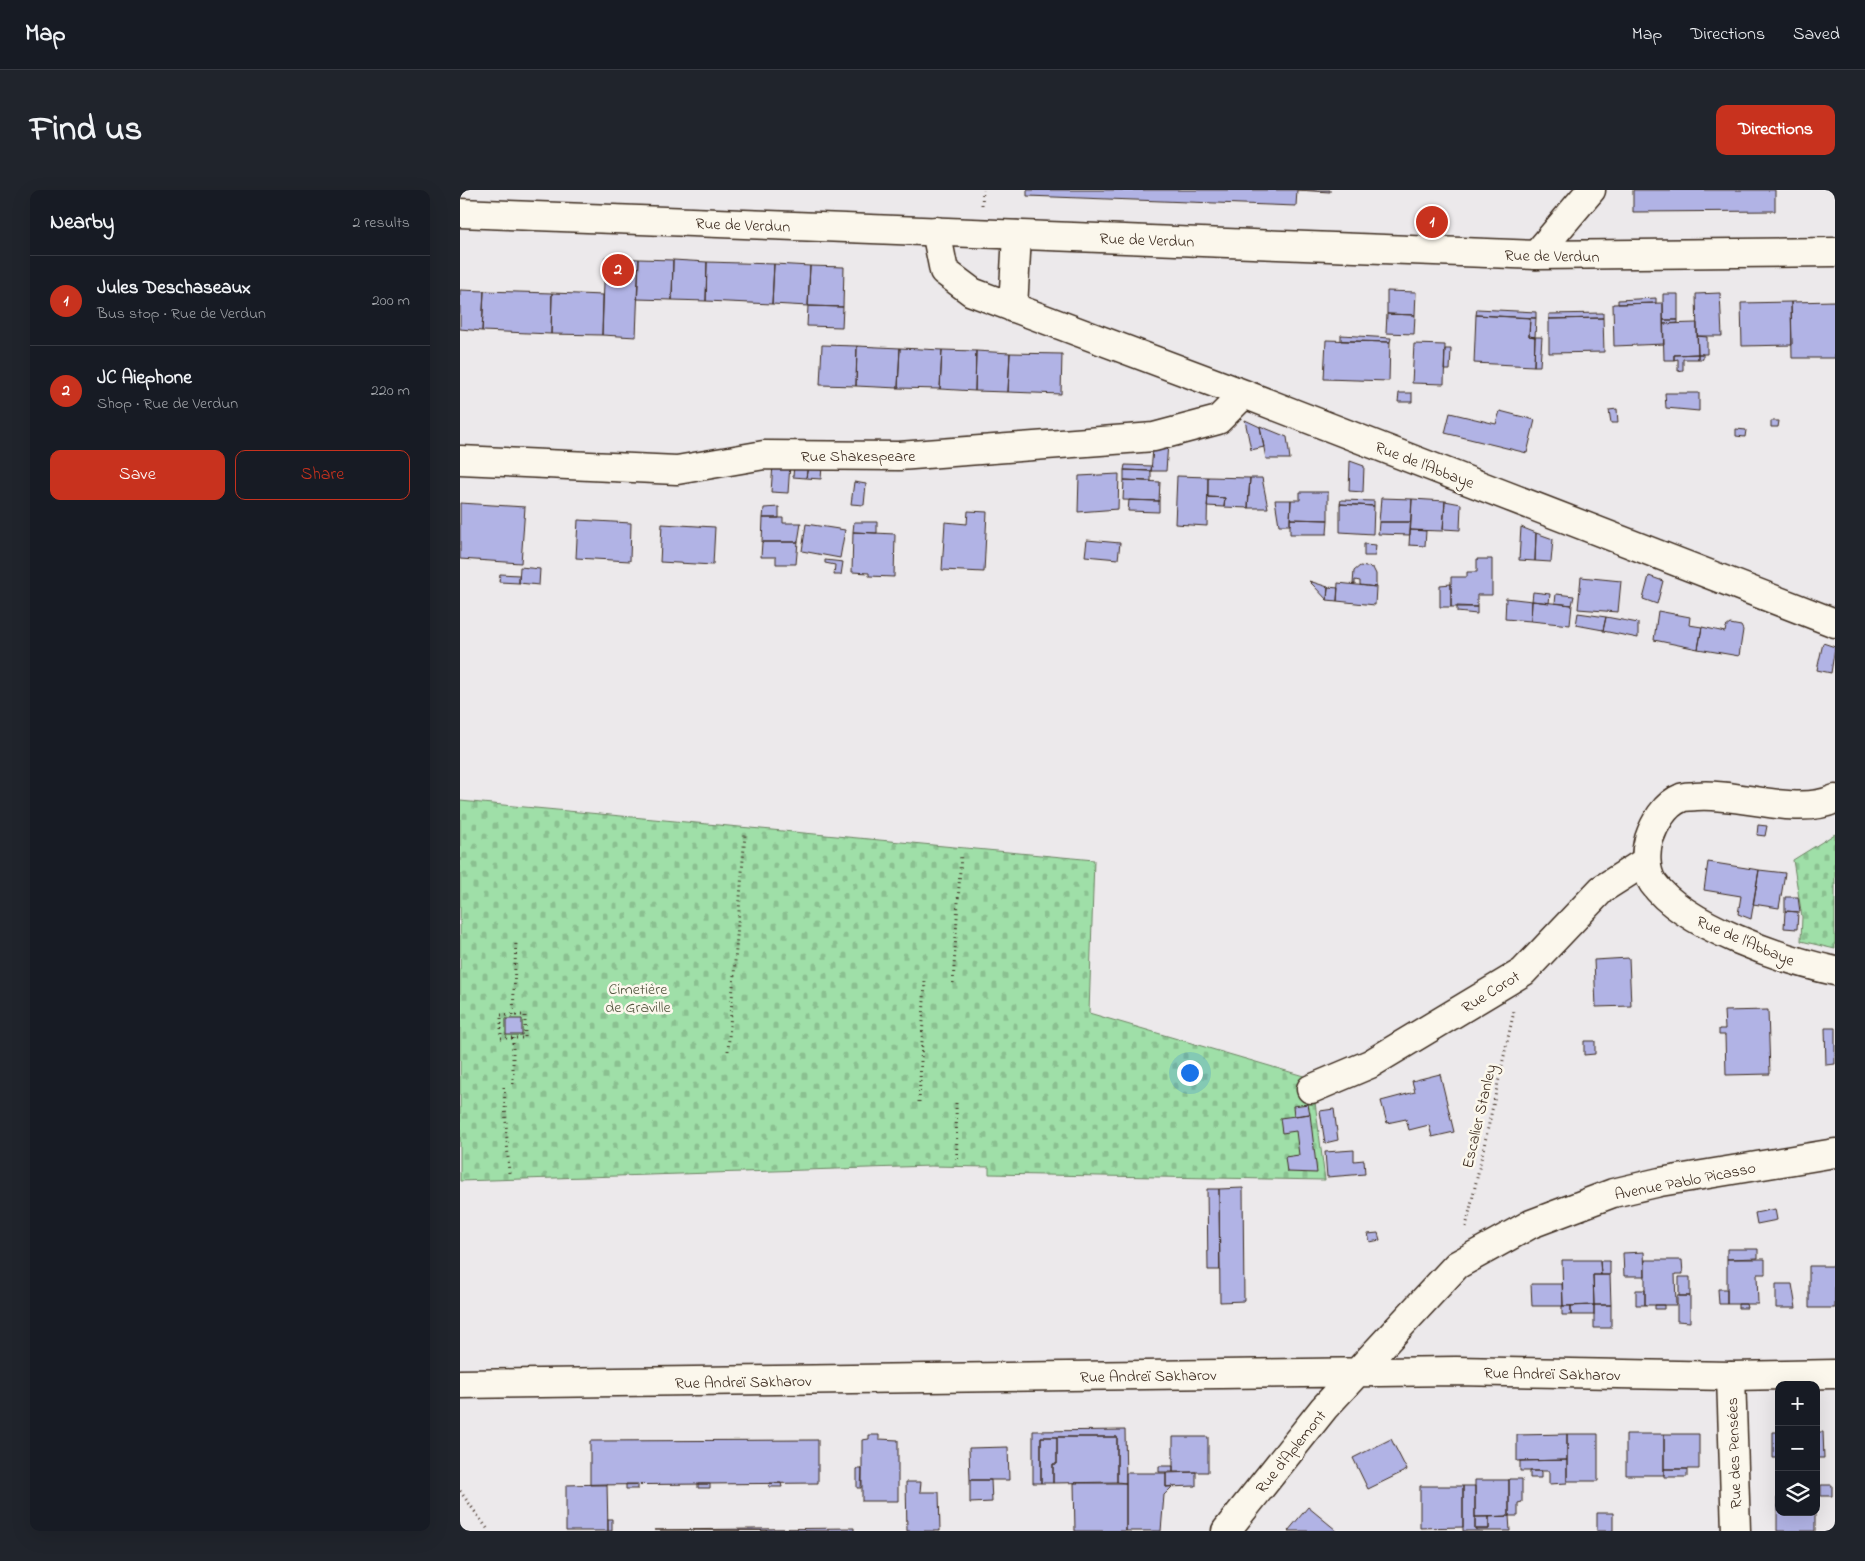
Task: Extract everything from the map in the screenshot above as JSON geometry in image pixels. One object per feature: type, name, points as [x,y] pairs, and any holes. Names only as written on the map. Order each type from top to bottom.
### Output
[{"type":"street","points":[[1536,255],[1591,190]]},
{"type":"street","name":"Rue de Verdun","points":[[460,213],[1536,255],[1626,256],[1835,252]]},
{"type":"street","name":"Rue de l'Abbaye","points":[[936,231],[944,271],[972,292],[1244,394],[1835,623]]},
{"type":"street","points":[[1014,308],[1017,235]]},
{"type":"street","name":"Rue Shakespeare","points":[[460,460],[677,470],[764,455],[899,456],[1154,437],[1218,420],[1244,394]]},
{"type":"street","name":"Rue de l'Abbaye","points":[[1835,799],[1825,804],[1772,804],[1708,795],[1681,798],[1663,812],[1654,827],[1648,842],[1646,861],[1652,882],[1669,901],[1698,921],[1794,962],[1835,971]]},
{"type":"street","name":"Rue Corot","points":[[1311,1089],[1370,1064],[1523,972],[1602,889],[1646,861]]},
{"type":"street","name":"Avenue Pablo Picasso","points":[[1356,1372],[1457,1266],[1531,1224],[1613,1193],[1669,1181],[1835,1154]]},
{"type":"street","name":"Rue Andreï Sakharov","points":[[460,1384],[1456,1371],[1731,1376],[1835,1374]]},
{"type":"street","name":"Rue d'Aplemont","points":[[1226,1531],[1313,1421],[1356,1372]]},
{"type":"street","name":"Rue des Pensées","points":[[1731,1376],[1736,1531]]},
{"type":"path","points":[[728,1051],[745,834]]},
{"type":"path","points":[[953,983],[961,854]]},
{"type":"path","points":[[513,1015],[516,941]]},
{"type":"path","name":"Escalier Stanley","points":[[1457,1266],[1523,972]]},
{"type":"path","points":[[920,1102],[925,981]]},
{"type":"path","points":[[501,1015],[513,1015],[526,1015],[525,1038],[501,1038],[501,1015]]},
{"type":"path","points":[[513,1038],[513,1087]]},
{"type":"path","points":[[504,1087],[509,1174]]},
{"type":"path","points":[[956,1103],[957,1161]]},
{"type":"path","points":[[460,1491],[489,1531]]},
{"type":"green space","name":"Cimetière de Graville","points":[[460,801],[1094,860],[1089,1013],[1307,1077],[1315,1102],[1325,1180],[989,1174],[989,1167],[931,1166],[460,1181]]},
{"type":"green space","points":[[1835,834],[1835,949],[1801,941],[1802,917],[1793,860]]},
{"type":"building","points":[[1027,190],[1297,190],[1296,206],[1027,196]]},
{"type":"building","points":[[1297,190],[1330,190],[1330,192]]},
{"type":"building","points":[[1633,190],[1775,190],[1775,211],[1633,212]]},
{"type":"building","points":[[605,257],[639,259],[636,337],[602,335]]},
{"type":"building","points":[[639,259],[673,260],[672,300],[637,299]]},
{"type":"building","points":[[673,260],[707,262],[706,301],[672,300]]},
{"type":"building","points":[[707,262],[774,264],[772,304],[706,301]]},
{"type":"building","points":[[774,264],[810,266],[808,306],[772,304]]},
{"type":"building","points":[[810,266],[844,267],[843,307],[808,306]]},
{"type":"building","points":[[460,290],[484,291],[482,331],[460,329]]},
{"type":"building","points":[[484,291],[552,293],[551,334],[482,331]]},
{"type":"building","points":[[1387,291],[1416,292],[1415,315],[1387,314]]},
{"type":"building","points":[[552,293],[603,295],[602,335],[551,334]]},
{"type":"building","points":[[1720,293],[1722,336],[1697,336],[1696,294]]},
{"type":"building","points":[[1663,294],[1678,294],[1678,320],[1663,320]]},
{"type":"building","points":[[1656,298],[1656,303],[1618,304],[1618,300]]},
{"type":"building","points":[[1835,301],[1835,358],[1792,358],[1791,302]]},
{"type":"building","points":[[1791,302],[1792,345],[1742,346],[1741,303]]},
{"type":"building","points":[[1663,303],[1664,344],[1614,346],[1613,304]]},
{"type":"building","points":[[808,306],[843,307],[842,327],[807,326]]},
{"type":"building","points":[[1477,309],[1536,312],[1536,318],[1476,315]]},
{"type":"building","points":[[1603,313],[1603,318],[1549,319],[1549,314]]},
{"type":"building","points":[[1387,314],[1415,315],[1414,334],[1386,333]]},
{"type":"building","points":[[1476,315],[1530,318],[1529,336],[1535,337],[1534,366],[1474,363]]},
{"type":"building","points":[[1530,318],[1536,318],[1535,337],[1529,336]]},
{"type":"building","points":[[1603,318],[1604,352],[1549,353],[1549,319]]},
{"type":"building","points":[[1663,320],[1678,320],[1678,323],[1663,324]]},
{"type":"building","points":[[1697,323],[1698,354],[1674,355],[1674,360],[1664,360],[1663,324]]},
{"type":"building","points":[[1341,335],[1391,338],[1390,342],[1341,341]]},
{"type":"building","points":[[1697,336],[1707,337],[1707,354],[1698,354]]},
{"type":"building","points":[[1535,337],[1542,337],[1540,366],[1534,366]]},
{"type":"building","points":[[1326,340],[1390,342],[1389,381],[1324,379]]},
{"type":"building","points":[[1414,344],[1445,345],[1444,384],[1412,383]]},
{"type":"building","points":[[822,345],[857,346],[856,386],[820,385]]},
{"type":"building","points":[[857,346],[900,348],[898,388],[856,386]]},
{"type":"building","points":[[900,348],[942,350],[940,389],[898,388]]},
{"type":"building","points":[[1445,349],[1451,349],[1450,370],[1444,370]]},
{"type":"building","points":[[942,350],[976,351],[975,391],[940,389]]},
{"type":"building","points":[[976,351],[1010,353],[1008,392],[975,391]]},
{"type":"building","points":[[1010,353],[1062,354],[1061,394],[1008,392]]},
{"type":"building","points":[[1698,354],[1703,354],[1703,359],[1698,359]]},
{"type":"building","points":[[1698,354],[1698,359],[1683,359],[1683,370],[1678,371],[1678,359],[1674,360],[1674,355]]},
{"type":"building","points":[[1399,393],[1412,393],[1412,402],[1398,402]]},
{"type":"building","points":[[1665,393],[1699,393],[1699,411],[1666,408]]},
{"type":"building","points":[[1617,409],[1618,423],[1611,423],[1609,410]]},
{"type":"building","points":[[1500,411],[1535,420],[1527,453],[1445,433],[1450,413],[1496,424]]},
{"type":"building","points":[[1245,420],[1260,427],[1264,447],[1251,450]]},
{"type":"building","points":[[1771,421],[1779,421],[1778,427],[1771,427]]},
{"type":"building","points":[[1260,426],[1287,437],[1290,459],[1266,459]]},
{"type":"building","points":[[1736,429],[1746,430],[1745,437],[1736,436]]},
{"type":"building","points":[[1168,443],[1166,471],[1151,471],[1153,449]]},
{"type":"building","points":[[1350,461],[1364,466],[1363,492],[1349,491]]},
{"type":"building","points":[[773,464],[790,464],[788,493],[771,492]]},
{"type":"building","points":[[794,464],[808,465],[806,478],[793,477]]},
{"type":"building","points":[[808,465],[822,466],[821,479],[806,478]]},
{"type":"building","points":[[1125,465],[1152,466],[1151,471],[1124,470]]},
{"type":"building","points":[[1124,470],[1151,471],[1151,481],[1124,480]]},
{"type":"building","points":[[1119,474],[1118,509],[1078,512],[1079,476]]},
{"type":"building","points":[[1177,476],[1208,477],[1207,526],[1175,524]]},
{"type":"building","points":[[1208,477],[1250,478],[1248,508],[1224,507],[1225,498],[1208,497]]},
{"type":"building","points":[[1250,478],[1262,478],[1268,508],[1248,508]]},
{"type":"building","points":[[1124,480],[1160,482],[1159,501],[1123,500]]},
{"type":"building","points":[[854,482],[866,484],[864,505],[851,504]]},
{"type":"building","points":[[1300,492],[1328,492],[1328,520],[1290,519],[1291,500],[1300,500]]},
{"type":"building","points":[[1208,497],[1225,498],[1224,507],[1207,506]]},
{"type":"building","points":[[1381,498],[1412,499],[1411,522],[1379,522]]},
{"type":"building","points":[[1412,499],[1445,501],[1443,531],[1410,530]]},
{"type":"building","points":[[1129,500],[1159,501],[1159,512],[1128,511]]},
{"type":"building","points":[[1275,500],[1291,500],[1290,525],[1279,525]]},
{"type":"building","points":[[1341,500],[1374,501],[1374,506],[1340,504]]},
{"type":"building","points":[[1445,501],[1461,504],[1460,530],[1443,529]]},
{"type":"building","points":[[460,503],[525,507],[521,563],[460,559]]},
{"type":"building","points":[[1340,504],[1374,506],[1373,534],[1340,532]]},
{"type":"building","points":[[779,507],[779,518],[763,518],[764,508]]},
{"type":"building","points":[[968,511],[987,512],[984,572],[942,570],[945,522],[967,524]]},
{"type":"building","points":[[763,518],[783,518],[783,523],[801,523],[798,542],[762,542]]},
{"type":"building","points":[[1290,519],[1328,520],[1327,534],[1290,534]]},
{"type":"building","points":[[578,520],[631,523],[630,561],[576,558]]},
{"type":"building","points":[[854,522],[877,522],[877,533],[853,532]]},
{"type":"building","points":[[1379,522],[1411,522],[1410,535],[1378,534]]},
{"type":"building","points":[[662,524],[715,527],[713,565],[660,562]]},
{"type":"building","points":[[806,524],[845,530],[840,558],[802,551]]},
{"type":"building","points":[[1521,527],[1536,533],[1535,561],[1519,560]]},
{"type":"building","points":[[1410,530],[1426,531],[1425,546],[1409,545]]},
{"type":"building","points":[[853,532],[895,534],[894,577],[869,576],[869,573],[852,572]]},
{"type":"building","points":[[1536,533],[1553,539],[1551,562],[1535,561]]},
{"type":"building","points":[[1087,540],[1120,543],[1118,559],[1085,556]]},
{"type":"building","points":[[762,542],[798,542],[796,564],[776,564],[776,557],[761,557]]},
{"type":"building","points":[[1364,544],[1376,545],[1375,556],[1364,556]]},
{"type":"building","points":[[1477,559],[1492,559],[1492,595],[1477,595],[1477,607],[1451,607],[1451,577],[1467,577],[1467,572],[1477,572]]},
{"type":"building","points":[[825,560],[843,562],[841,575],[834,575],[835,565],[825,563]]},
{"type":"building","points":[[1360,566],[1373,568],[1376,574],[1376,587],[1360,585],[1360,581],[1355,580],[1355,584],[1353,584],[1354,571]]},
{"type":"building","points":[[520,567],[540,569],[539,585],[519,583]]},
{"type":"building","points":[[500,574],[519,575],[519,583],[499,582]]},
{"type":"building","points":[[1649,576],[1663,581],[1657,604],[1643,599]]},
{"type":"building","points":[[1581,577],[1621,581],[1618,612],[1578,609]]},
{"type":"building","points":[[1309,581],[1328,587],[1327,600],[1314,586]]},
{"type":"building","points":[[1338,583],[1376,587],[1375,605],[1337,601]]},
{"type":"building","points":[[1451,584],[1451,607],[1440,607],[1440,585]]},
{"type":"building","points":[[1328,587],[1338,588],[1337,601],[1327,600]]},
{"type":"building","points":[[1533,592],[1550,594],[1549,603],[1532,601]]},
{"type":"building","points":[[1556,594],[1574,596],[1572,605],[1555,603]]},
{"type":"building","points":[[1506,598],[1532,601],[1531,621],[1505,619]]},
{"type":"building","points":[[1532,601],[1572,605],[1570,625],[1531,621]]},
{"type":"building","points":[[1457,606],[1477,607],[1477,614],[1457,612]]},
{"type":"building","points":[[1658,611],[1690,617],[1689,625],[1702,627],[1698,649],[1654,640]]},
{"type":"building","points":[[1578,613],[1606,617],[1603,630],[1576,625]]},
{"type":"building","points":[[1606,617],[1638,623],[1638,638],[1603,631]]},
{"type":"building","points":[[1730,624],[1741,626],[1743,630],[1739,656],[1698,649],[1702,627],[1725,632],[1726,627]]},
{"type":"building","points":[[1823,643],[1835,647],[1831,673],[1817,670]]},
{"type":"building","points":[[1758,825],[1767,826],[1765,836],[1757,835]]},
{"type":"building","points":[[1708,862],[1759,870],[1751,919],[1738,914],[1741,896],[1704,890]]},
{"type":"building","points":[[1759,870],[1785,873],[1779,908],[1753,904]]},
{"type":"building","points":[[1785,897],[1798,897],[1800,912],[1785,911]]},
{"type":"building","points":[[1785,911],[1798,912],[1797,929],[1784,928]]},
{"type":"building","points":[[1629,958],[1631,1006],[1596,1007],[1594,960]]},
{"type":"building","points":[[1768,1010],[1770,1074],[1726,1075],[1725,1035],[1719,1035],[1719,1029],[1725,1029],[1724,1011]]},
{"type":"building","points":[[506,1019],[522,1019],[522,1035],[506,1035]]},
{"type":"building","points":[[1825,1028],[1835,1028],[1835,1064],[1826,1065]]},
{"type":"building","points":[[1584,1041],[1595,1041],[1595,1054],[1584,1055]]},
{"type":"building","points":[[1440,1074],[1454,1132],[1432,1137],[1429,1125],[1409,1130],[1406,1119],[1387,1123],[1381,1101],[1415,1092],[1412,1081]]},
{"type":"building","points":[[1308,1104],[1310,1114],[1294,1116],[1293,1106]]},
{"type":"building","points":[[1334,1109],[1338,1140],[1325,1143],[1320,1111]]},
{"type":"building","points":[[1310,1114],[1317,1173],[1287,1172],[1285,1157],[1299,1155],[1296,1131],[1282,1133],[1280,1118]]},
{"type":"building","points":[[1354,1150],[1354,1161],[1364,1160],[1365,1174],[1327,1177],[1325,1152]]},
{"type":"building","points":[[1243,1188],[1244,1301],[1220,1302],[1219,1189]]},
{"type":"building","points":[[1207,1189],[1219,1189],[1220,1270],[1208,1270]]},
{"type":"building","points":[[1775,1209],[1777,1220],[1757,1224],[1755,1213]]},
{"type":"building","points":[[1378,1233],[1380,1240],[1370,1242],[1368,1234]]},
{"type":"building","points":[[1727,1249],[1758,1249],[1758,1258],[1727,1259]]},
{"type":"building","points":[[1644,1252],[1645,1276],[1624,1276],[1623,1253]]},
{"type":"building","points":[[1727,1259],[1765,1259],[1765,1274],[1757,1274],[1758,1304],[1727,1304]]},
{"type":"building","points":[[1562,1260],[1600,1260],[1601,1275],[1593,1275],[1594,1305],[1563,1306]]},
{"type":"building","points":[[1645,1260],[1682,1260],[1683,1274],[1675,1274],[1676,1305],[1645,1305]]},
{"type":"building","points":[[1600,1261],[1610,1261],[1610,1275],[1601,1275]]},
{"type":"building","points":[[1809,1266],[1835,1266],[1835,1308],[1809,1308]]},
{"type":"building","points":[[1593,1275],[1610,1275],[1611,1305],[1594,1305]]},
{"type":"building","points":[[1679,1277],[1690,1277],[1690,1296],[1679,1296]]},
{"type":"building","points":[[1531,1284],[1562,1284],[1563,1306],[1532,1306]]},
{"type":"building","points":[[1776,1284],[1792,1284],[1796,1308],[1776,1308]]},
{"type":"building","points":[[1718,1289],[1727,1289],[1727,1304],[1719,1304]]},
{"type":"building","points":[[1636,1290],[1645,1290],[1645,1305],[1636,1305]]},
{"type":"building","points":[[1677,1296],[1690,1296],[1690,1322],[1677,1321]]},
{"type":"building","points":[[1738,1304],[1746,1304],[1747,1308],[1738,1308]]},
{"type":"building","points":[[1594,1305],[1611,1305],[1611,1328],[1594,1328]]},
{"type":"building","points":[[1594,1305],[1594,1315],[1571,1315],[1571,1306]]},
{"type":"building","points":[[1655,1305],[1664,1305],[1664,1309],[1655,1309]]},
{"type":"building","points":[[1562,1306],[1571,1306],[1571,1315],[1562,1315]]},
{"type":"building","points":[[1125,1430],[1126,1483],[1117,1482],[1117,1437],[1041,1437],[1041,1483],[1033,1483],[1033,1431]]},
{"type":"building","points":[[1773,1432],[1775,1432],[1775,1458],[1773,1458]]},
{"type":"building","points":[[1820,1432],[1823,1432],[1824,1458],[1820,1458]]},
{"type":"building","points":[[1567,1434],[1567,1460],[1517,1461],[1517,1435]]},
{"type":"building","points":[[1567,1434],[1598,1434],[1598,1481],[1567,1481]]},
{"type":"building","points":[[1626,1434],[1664,1434],[1664,1475],[1626,1475]]},
{"type":"building","points":[[1664,1434],[1699,1434],[1699,1469],[1664,1469]]},
{"type":"building","points":[[869,1435],[879,1435],[879,1439],[898,1440],[898,1501],[862,1501],[862,1440],[869,1439]]},
{"type":"building","points":[[1041,1437],[1057,1437],[1057,1464],[1053,1464],[1053,1483],[1041,1483]]},
{"type":"building","points":[[1057,1437],[1117,1437],[1117,1482],[1053,1483],[1053,1464],[1057,1464]]},
{"type":"building","points":[[1173,1437],[1208,1437],[1208,1472],[1173,1472]]},
{"type":"building","points":[[1391,1439],[1407,1470],[1368,1489],[1353,1458]]},
{"type":"building","points":[[818,1440],[818,1483],[590,1485],[590,1441]]},
{"type":"building","points":[[1008,1447],[1009,1480],[970,1480],[969,1448]]},
{"type":"building","points":[[1567,1460],[1567,1483],[1549,1484],[1549,1471],[1520,1471],[1520,1461]]},
{"type":"building","points":[[1159,1466],[1173,1466],[1173,1472],[1159,1472]]},
{"type":"building","points":[[857,1469],[862,1469],[861,1488],[857,1488]]},
{"type":"building","points":[[1664,1469],[1687,1469],[1687,1477],[1664,1477]]},
{"type":"building","points":[[1530,1471],[1541,1471],[1541,1478],[1530,1478]]},
{"type":"building","points":[[1196,1472],[1196,1486],[1166,1487],[1166,1473]]},
{"type":"building","points":[[1126,1473],[1166,1473],[1166,1487],[1173,1486],[1164,1495],[1161,1531],[1126,1531]]},
{"type":"building","points":[[1509,1479],[1522,1479],[1522,1502],[1518,1503],[1518,1516],[1509,1516]]},
{"type":"building","points":[[970,1480],[991,1480],[992,1502],[970,1503]]},
{"type":"building","points":[[1475,1480],[1509,1480],[1509,1516],[1475,1517]]},
{"type":"building","points":[[906,1482],[921,1482],[920,1492],[939,1492],[940,1531],[907,1531]]},
{"type":"building","points":[[770,1483],[781,1483],[782,1487],[769,1487]]},
{"type":"building","points":[[1074,1483],[1126,1483],[1126,1531],[1075,1531]]},
{"type":"building","points":[[607,1484],[608,1531],[566,1531],[566,1485]]},
{"type":"building","points":[[626,1484],[638,1484],[638,1489],[626,1489]]},
{"type":"building","points":[[698,1484],[710,1484],[710,1488],[698,1488]]},
{"type":"building","points":[[1821,1485],[1832,1485],[1832,1496],[1821,1496]]},
{"type":"building","points":[[1420,1486],[1463,1486],[1463,1527],[1420,1528]]},
{"type":"building","points":[[1463,1486],[1475,1486],[1475,1529],[1489,1529],[1489,1517],[1509,1516],[1510,1531],[1463,1531]]},
{"type":"building","points":[[1308,1507],[1336,1530],[1336,1531],[1288,1531]]},
{"type":"building","points":[[1597,1513],[1613,1513],[1613,1531],[1597,1531]]},
{"type":"building","points":[[1777,1516],[1815,1516],[1815,1531],[1777,1531]]},
{"type":"building","points":[[1475,1517],[1489,1517],[1489,1529],[1475,1529]]},
{"type":"building","points":[[608,1519],[612,1519],[612,1531],[608,1531]]},
{"type":"building","points":[[854,1528],[854,1531],[654,1530]]},
{"type":"place","name":"Jules Deschaseaux","points":[[1432,222]]},
{"type":"place","name":"JC Aiephone","points":[[618,270]]}]
